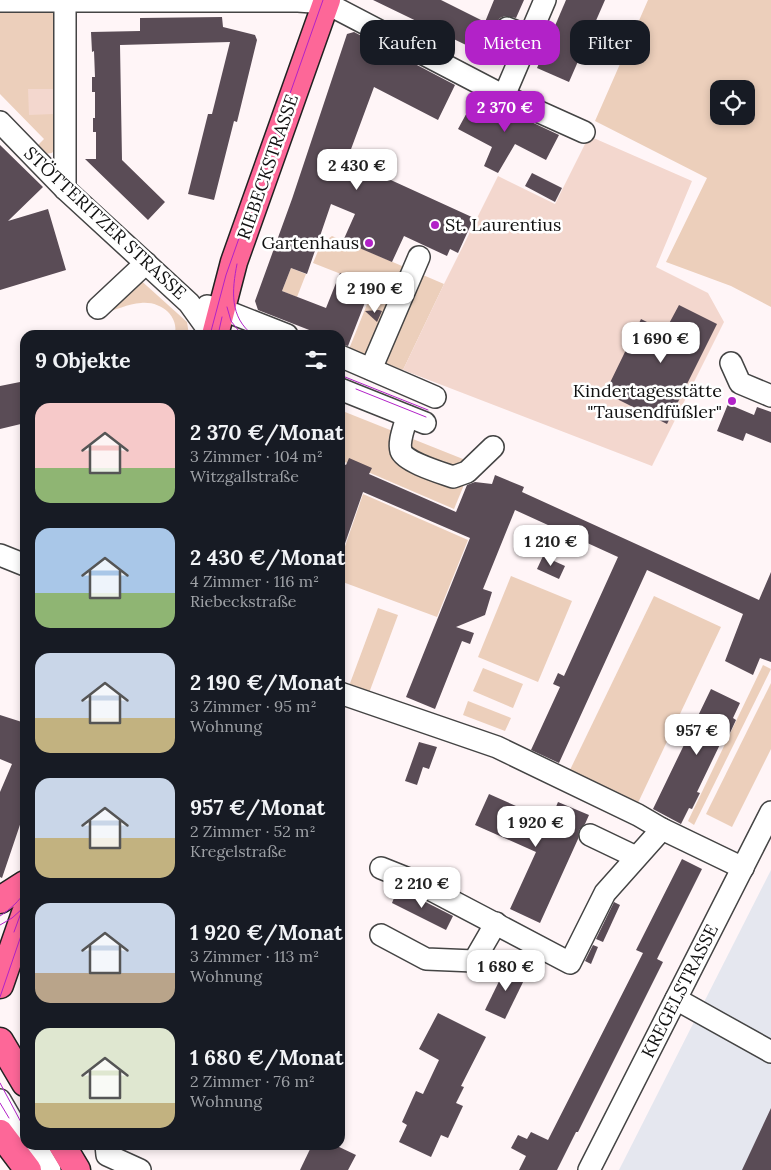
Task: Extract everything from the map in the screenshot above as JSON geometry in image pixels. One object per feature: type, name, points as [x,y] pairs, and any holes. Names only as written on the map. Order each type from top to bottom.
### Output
[{"type":"main road","name":"RIEBECKSTRASSE","points":[[215,330],[237,253],[326,1]]},
{"type":"main road","points":[[0,900],[20,887]]},
{"type":"main road","points":[[0,985],[20,932]]},
{"type":"main road","points":[[0,1041],[20,1075]]},
{"type":"main road","points":[[0,1133],[28,1170]]},
{"type":"main road","points":[[65,1150],[76,1170]]},
{"type":"street","points":[[65,0],[65,189]]},
{"type":"street","points":[[537,20],[545,0]]},
{"type":"street","points":[[0,1],[326,1],[504,96],[584,132]]},
{"type":"street","points":[[504,96],[518,65]]},
{"type":"street","name":"STÖTTERITZER STRASSE","points":[[0,122],[65,189],[189,303],[209,330]]},
{"type":"street","points":[[371,369],[419,257]]},
{"type":"street","points":[[98,308],[146,263]]},
{"type":"street","name":"STÖTTERITZER STRASSE","points":[[189,303],[221,309],[274,330]]},
{"type":"street","points":[[345,358],[435,397]]},
{"type":"street","points":[[731,363],[740,382],[771,396]]},
{"type":"street","points":[[345,391],[416,420],[401,440],[401,450],[405,456],[432,470],[453,477],[466,472],[493,447]]},
{"type":"street","points":[[0,555],[20,563]]},
{"type":"street","points":[[345,695],[497,747],[743,868]]},
{"type":"street","name":"KREGELSTRASSE","points":[[589,1170],[771,812]]},
{"type":"street","points":[[381,868],[416,882],[570,963],[605,893],[662,829]]},
{"type":"street","points":[[590,835],[636,857]]},
{"type":"street","points":[[381,935],[426,959],[474,961],[496,923]]},
{"type":"street","points":[[676,1000],[771,1052]]},
{"type":"street","points":[[0,1090],[20,1121]]},
{"type":"street","points":[[0,1100],[20,1134]]},
{"type":"street","points":[[30,1150],[42,1170]]},
{"type":"street","points":[[38,1150],[50,1170]]},
{"type":"street","points":[[107,1150],[140,1170]]},
{"type":"shaded area","points":[[648,0],[771,0],[771,307],[731,286],[666,262],[707,178],[595,121],[620,65],[650,65],[650,20],[639,20]]},
{"type":"shaded area","points":[[0,11],[54,11],[57,146],[52,153],[45,154],[35,148],[44,139],[0,94]]},
{"type":"shaded area","points":[[28,89],[53,89],[54,114],[29,115]]},
{"type":"shaded area","points":[[589,136],[692,181],[656,267],[708,293],[724,322],[652,466],[403,370],[498,176],[555,204]]},
{"type":"shaded area","points":[[332,236],[444,284],[403,370],[349,349],[374,287],[313,263],[321,244]]},
{"type":"shaded area","points":[[127,268],[187,322],[188,330],[175,330],[174,321],[171,316],[167,311],[155,304],[136,304],[102,314]]},
{"type":"shaded area","points":[[291,268],[306,274],[297,297],[282,291]]},
{"type":"shaded area","points":[[345,412],[473,463],[454,509],[345,462]]},
{"type":"shaded area","points":[[363,494],[468,540],[437,617],[345,583],[345,546]]},
{"type":"shaded area","points":[[511,576],[572,601],[538,682],[478,657]]},
{"type":"shaded area","points":[[654,596],[721,627],[637,805],[569,772]]},
{"type":"shaded area","points":[[378,608],[398,615],[369,693],[345,686],[345,685],[349,686]]},
{"type":"shaded area","points":[[763,665],[771,669],[694,825],[688,821]]},
{"type":"shaded area","points":[[483,668],[523,684],[513,708],[473,691]]},
{"type":"shaded area","points":[[771,683],[771,749],[732,827],[706,814]]},
{"type":"shaded area","points":[[468,701],[511,718],[505,731],[463,715]]},
{"type":"shaded area","points":[[771,870],[771,1170],[619,1170],[699,1012]]},
{"type":"building","points":[[373,0],[441,0],[481,20],[465,20],[465,45],[455,40],[455,20],[414,20]]},
{"type":"building","points":[[494,0],[524,0],[516,18],[505,16],[498,20],[486,20]]},
{"type":"building","points":[[566,0],[605,0],[596,20],[570,20],[570,65],[576,65],[569,82],[537,68],[538,65],[560,65],[560,20],[557,20]]},
{"type":"building","points":[[222,17],[223,27],[255,35],[257,40],[237,122],[234,121],[214,200],[188,194],[208,114],[212,114],[230,42],[120,45],[122,160],[165,202],[148,220],[85,159],[96,159],[96,132],[93,132],[95,92],[92,92],[92,77],[95,77],[94,51],[92,52],[91,32],[140,31],[140,18]]},
{"type":"building","points":[[354,32],[360,35],[360,65],[417,65],[455,85],[438,120],[374,87],[347,160],[474,218],[458,253],[450,249],[447,256],[404,236],[392,262],[343,241],[355,214],[331,204],[307,274],[291,268],[282,291],[326,308],[340,273],[371,287],[348,346],[345,345],[345,330],[309,330],[258,310],[255,301],[292,199],[347,34]]},
{"type":"building","points":[[476,96],[559,135],[546,160],[515,144],[498,173],[484,166],[492,147],[458,129]]},
{"type":"building","points":[[0,145],[43,187],[8,221],[48,209],[66,270],[0,290]]},
{"type":"building","points":[[532,173],[562,188],[555,202],[525,186]]},
{"type":"building","points":[[679,305],[717,324],[667,424],[605,393],[641,319],[665,331]]},
{"type":"building","points":[[365,311],[382,311],[377,322]]},
{"type":"building","points":[[20,382],[20,424],[0,429],[0,386]]},
{"type":"building","points":[[728,404],[754,415],[757,407],[771,412],[771,443],[746,433],[743,441],[717,431]]},
{"type":"building","points":[[349,458],[372,468],[369,474],[456,512],[467,485],[475,482],[492,484],[495,475],[524,487],[522,492],[759,600],[771,572],[771,662],[760,658],[753,675],[725,661],[743,614],[647,570],[559,763],[531,750],[560,687],[553,684],[558,673],[564,676],[618,557],[515,510],[483,589],[492,592],[485,615],[456,627],[474,633],[470,644],[462,641],[435,709],[406,697],[470,538],[363,492],[345,543],[346,465]]},
{"type":"building","points":[[543,556],[565,566],[559,579],[537,569]]},
{"type":"building","points":[[711,689],[740,703],[733,718],[736,720],[729,735],[725,734],[697,792],[700,793],[692,809],[689,808],[681,824],[653,809]]},
{"type":"building","points":[[0,715],[20,721],[20,825],[2,878],[0,877],[0,792],[12,764],[0,759]]},
{"type":"building","points":[[419,742],[437,747],[429,769],[423,767],[417,785],[405,781]]},
{"type":"building","points":[[489,794],[550,821],[558,802],[589,815],[585,824],[579,830],[578,839],[540,923],[510,909],[536,852],[475,825]]},
{"type":"building","points":[[682,859],[702,869],[657,959],[663,962],[578,1132],[576,1132],[557,1170],[519,1170],[526,1156],[511,1148],[518,1135],[527,1139],[531,1132],[548,1140],[643,953],[636,950]]},
{"type":"building","points":[[398,888],[453,916],[446,930],[392,903]]},
{"type":"building","points":[[614,902],[620,905],[603,942],[596,939]]},
{"type":"building","points":[[593,945],[598,947],[591,964],[585,961]]},
{"type":"building","points":[[507,965],[527,974],[505,1019],[485,1010]]},
{"type":"building","points":[[438,1013],[486,1037],[461,1086],[464,1087],[456,1103],[463,1106],[448,1138],[441,1135],[431,1157],[399,1142],[407,1125],[402,1122],[416,1091],[423,1094],[439,1060],[419,1049]]},
{"type":"building","points":[[771,1108],[771,1170],[742,1170]]},
{"type":"building","points":[[310,1150],[345,1150],[356,1155],[348,1170],[300,1170]]},
{"type":"tram line","points":[[211,330],[226,275],[323,0]]},
{"type":"tram line","points":[[237,264],[234,302],[240,320],[247,330]]},
{"type":"tram line","points":[[227,307],[231,321],[238,330]]},
{"type":"tram line","points":[[219,330],[222,317]]},
{"type":"tram line","points":[[345,377],[428,410]]},
{"type":"tram line","points":[[356,389],[426,417]]},
{"type":"tram line","points":[[0,916],[20,898]]},
{"type":"tram line","points":[[0,925],[20,911]]},
{"type":"tram line","points":[[14,932],[20,916]]},
{"type":"tram line","points":[[0,997],[20,939]]},
{"type":"tram line","points":[[0,1083],[20,1120]]},
{"type":"tram line","points":[[0,1103],[9,1118]]},
{"type":"place","name":"St. Laurentius","points":[[435,225]]},
{"type":"place","name":"Gartenhaus","points":[[369,243]]},
{"type":"place","name":"Kindertagesstätte \"Tausendfüßler\"","points":[[732,401]]}]
